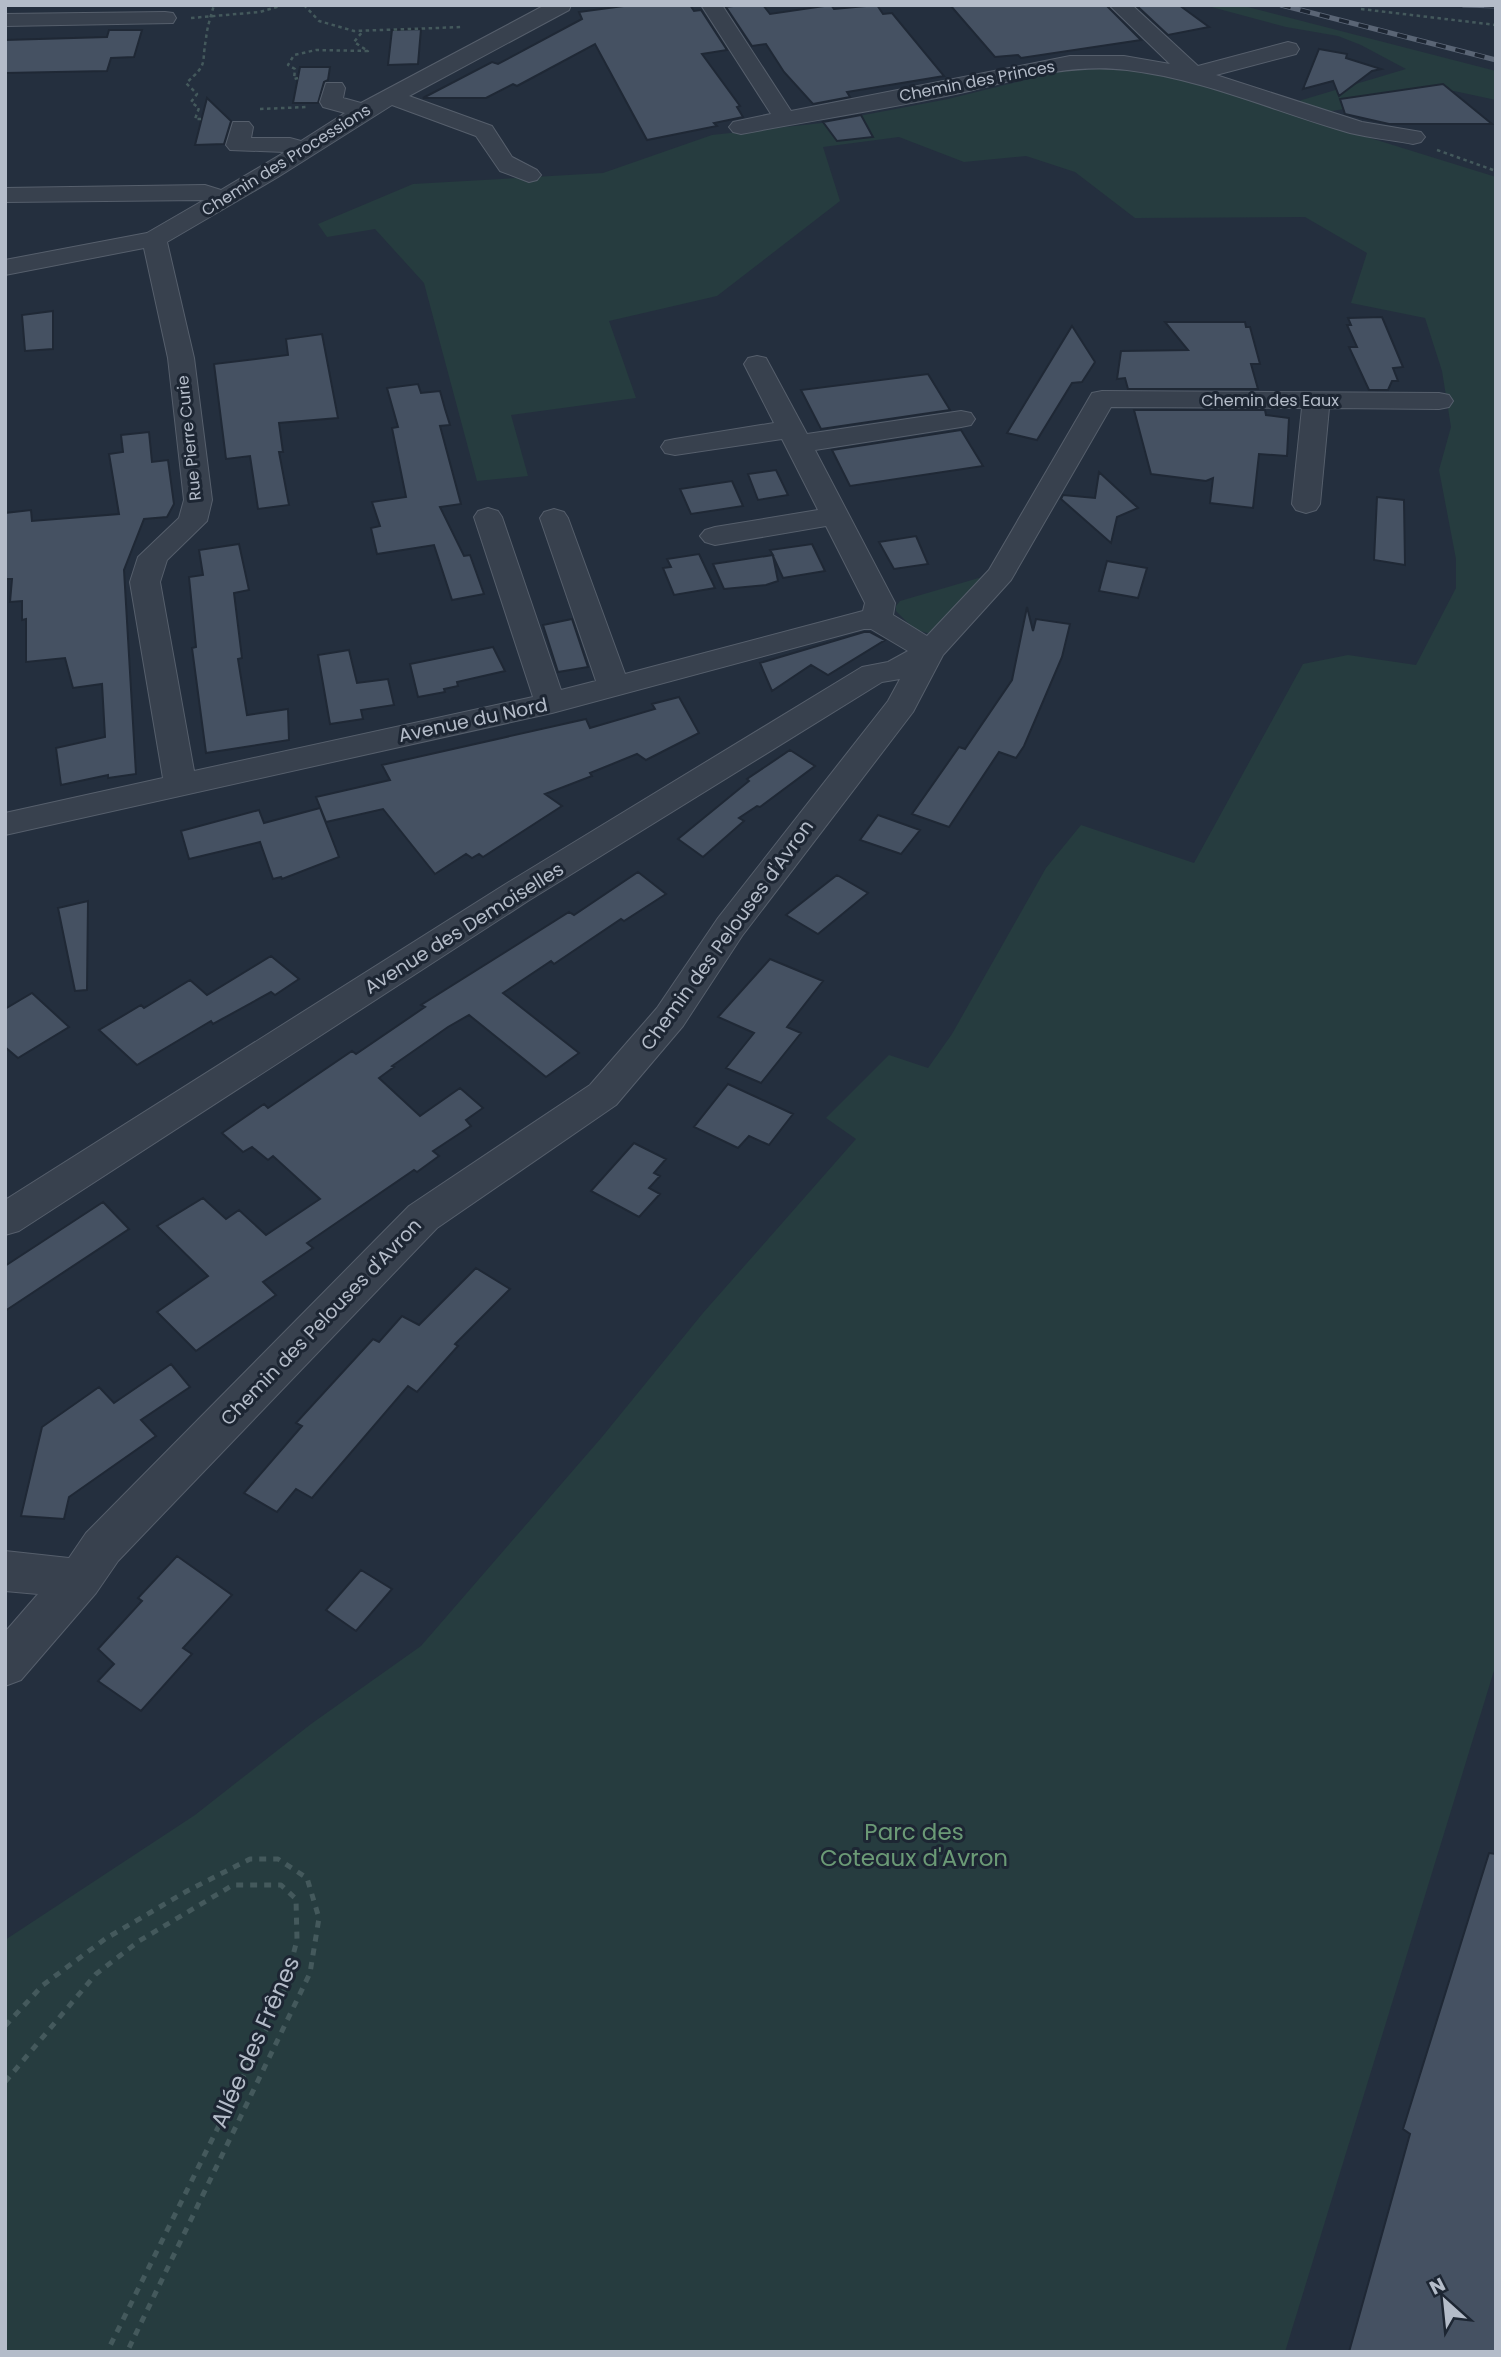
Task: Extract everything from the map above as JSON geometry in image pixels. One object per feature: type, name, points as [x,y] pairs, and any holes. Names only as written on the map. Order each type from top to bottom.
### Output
[{"type":"street","points":[[712,5],[784,117]]},
{"type":"street","points":[[1119,5],[1194,74],[1288,49]]},
{"type":"street","name":"Chemin des Processions","points":[[5,268],[154,239],[303,151],[364,111],[558,6]]},
{"type":"street","points":[[10,15],[165,19]]},
{"type":"street","name":"Chemin des Princes","points":[[741,127],[960,86],[1024,69],[1070,63],[1124,63],[1194,74],[1228,88],[1359,128],[1413,138]]},
{"type":"street","points":[[332,95],[364,111]]},
{"type":"street","points":[[390,97],[484,131],[491,137],[500,162],[509,169],[529,175]]},
{"type":"street","points":[[248,118],[238,145],[290,145],[303,151]]},
{"type":"street","points":[[5,195],[205,192],[223,199]]},
{"type":"street","name":"Rue Pierre Curie","points":[[154,239],[181,358],[198,500],[194,521],[153,557],[145,582],[180,785]]},
{"type":"street","points":[[757,364],[880,603],[877,619],[930,651]]},
{"type":"street","points":[[1306,504],[1316,399]]},
{"type":"street","name":"Chemin des Eaux","points":[[1102,400],[1438,401]]},
{"type":"street","name":"Chemin des Pelouses d'Avron","points":[[5,1665],[80,1579],[102,1548],[422,1217],[603,1095],[670,1017],[730,928],[902,705],[930,651],[1001,574],[1102,400]]},
{"type":"street","points":[[675,447],[961,419]]},
{"type":"street","points":[[715,536],[836,516]]},
{"type":"street","points":[[488,517],[544,688],[552,703]]},
{"type":"street","points":[[554,518],[614,687]]},
{"type":"street","name":"Avenue du Nord","points":[[5,824],[552,703],[877,619]]},
{"type":"street","name":"Avenue des Demoiselles","points":[[5,1220],[599,842],[873,674],[896,670],[930,651]]},
{"type":"street","points":[[5,1571],[80,1579]]},
{"type":"path","points":[[201,119],[195,119],[199,108],[191,102],[197,94],[186,83],[201,70],[206,59],[205,41],[214,5]]},
{"type":"path","points":[[165,19],[260,12],[283,5]]},
{"type":"path","points":[[304,5],[319,21],[329,26],[364,30],[504,26],[515,29]]},
{"type":"path","points":[[1360,9],[1496,25]]},
{"type":"path","points":[[298,78],[294,79],[295,69],[288,65],[295,55],[316,50],[368,51],[354,42],[364,30]]},
{"type":"path","points":[[248,118],[330,106],[332,95]]},
{"type":"path","points":[[1413,138],[1446,155],[1496,171]]},
{"type":"path","name":"Allée des Frênes","points":[[5,2026],[43,1985],[105,1939],[187,1891],[250,1859],[278,1859],[307,1878],[319,1918],[310,1973],[127,2352]]},
{"type":"path","name":"Allée des Frênes","points":[[5,2082],[96,1974],[173,1919],[233,1885],[281,1885],[296,1899],[298,1940],[282,1998],[107,2352]]},
{"type":"green space","name":"Parc des Coteaux d'Avron","points":[[1204,5],[1240,5],[1496,71],[1496,100],[1454,91],[1326,112],[1309,119],[1496,177],[1496,1664],[1285,2352],[5,2352],[5,1940],[195,1815],[311,1724],[421,1646],[602,1437],[703,1313],[856,1139],[826,1118],[889,1055],[928,1068],[952,1034],[1046,868],[1081,825],[1194,863],[1303,664],[1348,655],[1416,665],[1456,588],[1456,559],[1439,470],[1451,427],[1442,371],[1425,318],[1351,303],[1367,253],[1305,217],[1135,218],[1075,172],[1026,156],[964,162],[899,137],[823,147],[840,201],[717,296],[609,321],[636,398],[511,415],[528,476],[477,481],[424,283],[375,229],[327,237],[318,224],[413,184],[603,173],[712,135],[822,123],[948,99],[1074,68],[1112,67],[1180,75],[1275,108],[1406,69],[1338,36],[1286,27]]},
{"type":"green space","points":[[989,575],[930,634],[914,629],[896,611],[900,601]]},
{"type":"building","points":[[631,5],[690,5],[694,11],[701,10],[727,50],[702,54],[740,106],[737,107],[743,117],[714,123],[717,126],[647,140],[595,44],[517,86],[513,84],[486,98],[423,98],[492,62],[498,64],[582,19],[579,12]]},
{"type":"building","points":[[763,5],[770,14],[831,5],[834,9],[877,5],[883,14],[892,13],[944,76],[847,92],[850,97],[813,104],[784,72],[766,44],[752,46],[726,7]]},
{"type":"building","points":[[950,5],[1106,5],[1141,40],[1021,58],[1018,55],[995,57]]},
{"type":"building","points":[[1136,5],[1179,5],[1209,27],[1168,35]]},
{"type":"building","points":[[421,29],[418,64],[388,65],[392,30]]},
{"type":"building","points":[[109,30],[142,30],[134,57],[111,58],[107,71],[5,73],[5,40],[107,37]]},
{"type":"building","points":[[1319,49],[1347,54],[1346,58],[1381,69],[1372,71],[1339,96],[1333,81],[1303,89]]},
{"type":"building","points":[[300,67],[330,67],[328,80],[324,82],[318,103],[293,103]]},
{"type":"building","points":[[1443,84],[1492,124],[1389,124],[1345,114],[1340,99]]},
{"type":"building","points":[[207,98],[231,121],[224,144],[195,145]]},
{"type":"building","points":[[861,115],[873,137],[837,141],[823,122]]},
{"type":"building","points":[[53,311],[53,349],[25,351],[22,315]]},
{"type":"building","points":[[1382,317],[1403,367],[1393,368],[1398,381],[1392,381],[1388,390],[1369,390],[1349,347],[1357,347],[1347,325],[1351,325],[1348,318]]},
{"type":"building","points":[[1165,322],[1245,322],[1246,327],[1250,327],[1260,364],[1251,364],[1258,389],[1128,389],[1125,378],[1117,379],[1121,351],[1188,350]]},
{"type":"building","points":[[1072,326],[1095,362],[1082,382],[1072,383],[1037,440],[1007,433]]},
{"type":"building","points":[[322,334],[338,418],[279,423],[283,452],[279,452],[289,505],[258,509],[250,456],[226,459],[214,364],[288,355],[286,339]]},
{"type":"building","points":[[928,374],[950,410],[821,429],[801,390]]},
{"type":"building","points":[[418,384],[421,393],[440,391],[450,425],[440,426],[461,504],[440,507],[464,556],[470,555],[484,594],[452,600],[434,545],[377,554],[371,528],[380,526],[372,502],[406,497],[392,428],[398,427],[387,388]]},
{"type":"building","points":[[1134,410],[1265,410],[1266,415],[1289,418],[1287,456],[1259,454],[1253,508],[1210,503],[1213,478],[1206,481],[1151,474]]},
{"type":"building","points":[[961,430],[983,466],[850,486],[832,450]]},
{"type":"building","points":[[149,432],[152,462],[168,460],[174,504],[167,517],[144,519],[124,570],[136,774],[108,778],[108,775],[61,785],[56,748],[105,737],[102,684],[73,688],[65,658],[26,662],[26,619],[22,620],[22,601],[10,602],[12,579],[5,579],[5,513],[31,510],[32,521],[119,514],[109,454],[123,452],[121,435]]},
{"type":"building","points":[[776,470],[788,495],[758,500],[748,474]]},
{"type":"building","points":[[1099,472],[1138,508],[1117,517],[1111,543],[1061,499],[1063,495],[1095,498]]},
{"type":"building","points":[[732,481],[743,506],[691,514],[680,489]]},
{"type":"building","points":[[1377,497],[1404,500],[1405,565],[1374,560]]},
{"type":"building","points":[[916,536],[928,564],[894,569],[879,542]]},
{"type":"building","points":[[239,544],[249,590],[234,593],[242,658],[238,659],[247,715],[288,709],[289,740],[206,753],[192,648],[196,647],[189,577],[203,575],[199,550]]},
{"type":"building","points":[[812,544],[825,571],[783,578],[773,556],[778,581],[766,585],[724,589],[713,564],[773,555],[770,550]]},
{"type":"building","points":[[699,554],[715,588],[674,595],[663,568],[671,567],[667,559]]},
{"type":"building","points":[[1107,561],[1147,568],[1138,598],[1099,591]]},
{"type":"building","points":[[1027,607],[1033,631],[1036,619],[1070,624],[1062,657],[1024,746],[1016,758],[999,752],[949,827],[912,814],[959,747],[965,749],[1012,680]]},
{"type":"building","points":[[572,619],[588,667],[558,672],[543,625]]},
{"type":"building","points":[[870,632],[885,640],[828,675],[811,665],[772,691],[760,663]]},
{"type":"building","points":[[493,647],[505,671],[457,682],[458,686],[444,689],[445,692],[418,697],[410,664]]},
{"type":"building","points":[[349,650],[357,683],[388,679],[394,705],[361,710],[363,719],[330,724],[318,655]]},
{"type":"building","points":[[679,697],[699,733],[646,760],[637,754],[590,773],[592,776],[545,794],[562,806],[483,857],[479,854],[472,858],[466,854],[435,874],[383,809],[326,822],[316,797],[390,780],[382,765],[586,719],[590,728],[655,709],[652,704]]},
{"type":"building","points":[[790,750],[815,766],[760,807],[757,806],[739,818],[744,821],[703,857],[678,839],[749,781],[747,779]]},
{"type":"building","points":[[320,808],[339,857],[282,879],[273,879],[260,842],[189,859],[181,831],[259,810],[264,823]]},
{"type":"building","points":[[878,815],[920,830],[901,854],[860,840]]},
{"type":"building","points":[[638,872],[666,894],[624,921],[621,919],[554,964],[551,961],[503,993],[579,1053],[546,1077],[469,1015],[448,1027],[379,1078],[420,1116],[460,1088],[483,1108],[466,1120],[471,1126],[433,1151],[439,1156],[417,1172],[414,1170],[307,1243],[313,1248],[263,1282],[276,1295],[196,1351],[157,1312],[208,1276],[157,1226],[203,1198],[226,1219],[239,1210],[266,1235],[320,1199],[273,1156],[268,1160],[252,1147],[243,1152],[222,1133],[264,1104],[268,1108],[352,1051],[356,1054],[425,1007],[421,1005],[569,912],[574,915]]},
{"type":"building","points":[[837,875],[868,893],[818,934],[786,915]]},
{"type":"building","points":[[88,901],[87,990],[75,991],[58,908]]},
{"type":"building","points":[[271,956],[299,979],[275,995],[271,992],[213,1024],[211,1021],[137,1065],[99,1030],[141,1005],[144,1008],[190,980],[207,995]]},
{"type":"building","points":[[770,959],[823,981],[787,1027],[801,1033],[761,1083],[726,1068],[754,1033],[718,1017]]},
{"type":"building","points":[[32,993],[69,1027],[18,1058],[5,1047],[5,1009]]},
{"type":"building","points":[[728,1084],[793,1114],[769,1145],[749,1136],[738,1148],[694,1127]]},
{"type":"building","points":[[634,1143],[666,1159],[654,1173],[660,1176],[649,1188],[660,1194],[639,1217],[591,1191]]},
{"type":"building","points":[[103,1202],[129,1229],[5,1311],[5,1266]]},
{"type":"building","points":[[476,1268],[510,1289],[455,1344],[458,1346],[417,1392],[408,1386],[312,1498],[296,1489],[277,1512],[244,1493],[302,1426],[296,1423],[373,1339],[379,1342],[402,1316],[419,1325]]},
{"type":"building","points":[[171,1364],[190,1387],[141,1420],[156,1436],[69,1497],[64,1519],[21,1516],[42,1427],[99,1387],[114,1403]]},
{"type":"building","points":[[177,1556],[232,1595],[183,1648],[192,1654],[141,1711],[98,1681],[114,1664],[98,1649],[142,1601],[138,1598]]},
{"type":"building","points":[[361,1570],[392,1589],[356,1631],[326,1610]]},
{"type":"building","points":[[1489,1853],[1496,1854],[1496,2352],[1349,2352],[1410,2134],[1403,2129]]},
{"type":"railway","points":[[1281,5],[1496,60]]},
{"type":"railway","points":[[1464,5],[1496,6]]}]
